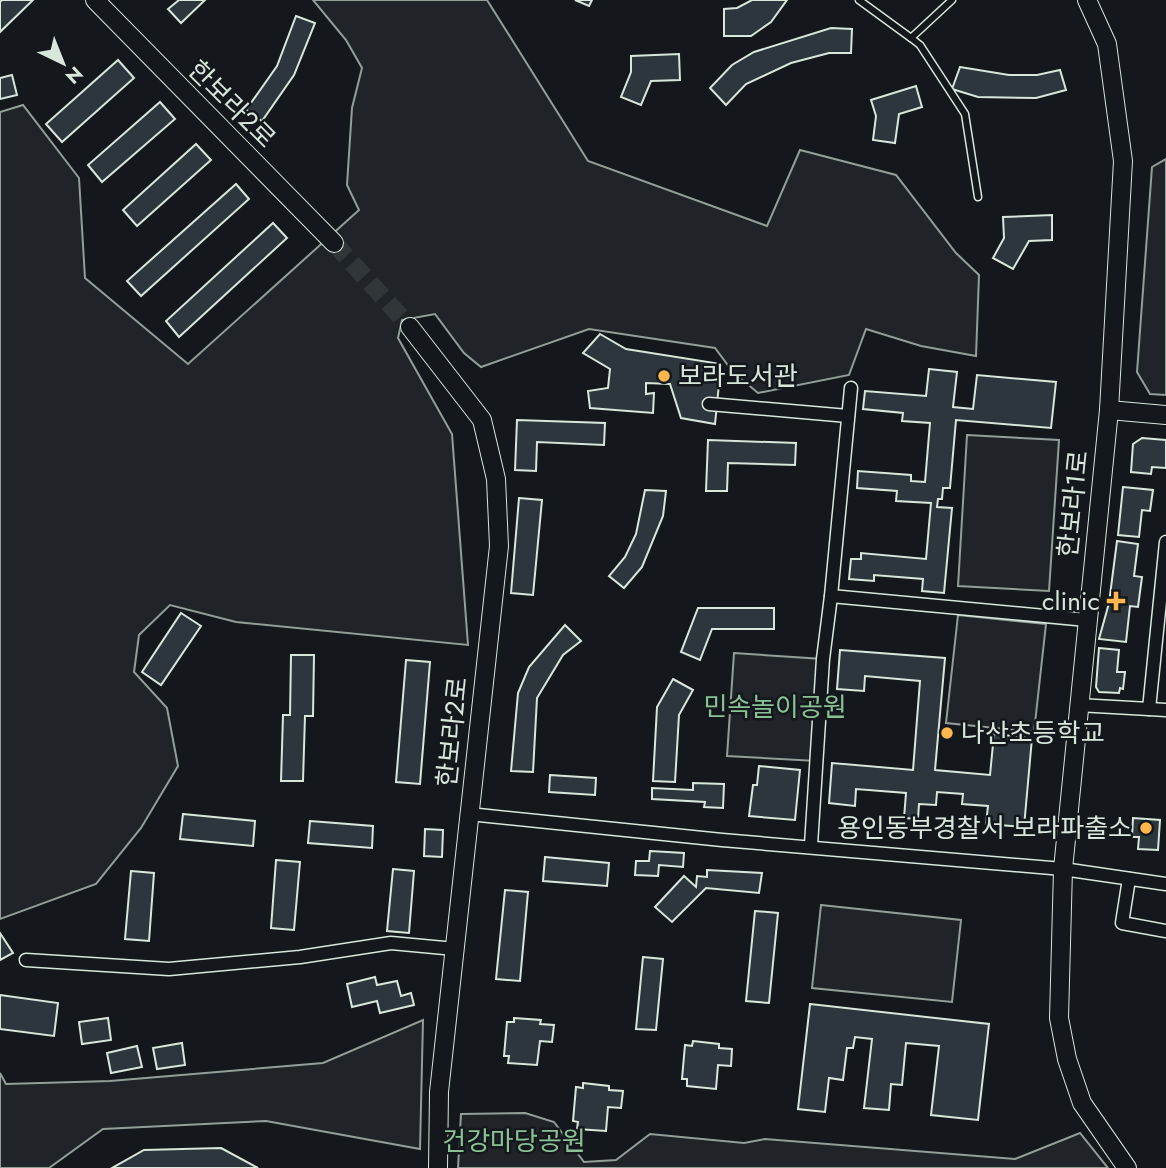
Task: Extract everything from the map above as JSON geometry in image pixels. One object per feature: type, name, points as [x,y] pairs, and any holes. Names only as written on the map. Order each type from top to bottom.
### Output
[{"type":"street","name":"한보라2로","points":[[94,0],[334,243]]},
{"type":"street","name":"한보라1로","points":[[1087,0],[1107,44],[1124,161],[1109,410],[1063,869],[1059,1018],[1067,1059],[1082,1103],[1127,1168]]},
{"type":"street","name":"한보라2로","points":[[410,327],[482,420],[496,480],[499,546],[439,1091],[438,1168]]},
{"type":"street","points":[[811,845],[823,659],[851,388]]},
{"type":"street","points":[[709,404],[848,416]]},
{"type":"street","points":[[1109,410],[1166,415]]},
{"type":"street","points":[[1149,709],[1166,542]]},
{"type":"street","points":[[831,596],[1087,620]]},
{"type":"street","points":[[1078,705],[1166,709]]},
{"type":"street","points":[[470,814],[722,840],[811,845],[1063,869],[1166,884]]},
{"type":"street","points":[[1129,879],[1122,923],[1166,931]]},
{"type":"street","points":[[26,960],[169,969],[300,957],[391,943],[455,949]]},
{"type":"lane","points":[[859,0],[920,45],[965,114],[978,197]]},
{"type":"lane","points":[[911,38],[952,0]]},
{"type":"green space","points":[[313,0],[487,0],[588,161],[767,226],[800,150],[896,175],[956,253],[979,275],[976,356],[921,346],[866,329],[849,375],[758,393],[733,372],[715,348],[589,329],[481,367],[464,353],[435,314],[402,320],[398,338],[452,434],[468,645],[236,622],[170,605],[139,635],[134,672],[167,708],[178,766],[141,828],[96,884],[0,919],[0,112],[23,105],[79,178],[85,278],[188,364],[359,210],[347,185],[352,108],[362,68],[346,40]]},
{"type":"green space","points":[[1166,159],[1166,395],[1150,394],[1137,372],[1152,167]]},
{"type":"green space","points":[[967,435],[1059,440],[1049,591],[958,586]]},
{"type":"green space","points":[[958,615],[1046,624],[1034,732],[946,723]]},
{"type":"green space","name":"민속놀이공원","points":[[734,653],[823,659],[816,761],[727,756]]},
{"type":"green space","points":[[821,905],[961,920],[952,1002],[812,988]]},
{"type":"green space","points":[[423,1020],[420,1149],[266,1121],[103,1129],[49,1168],[0,1168],[0,1073],[6,1084],[110,1081],[323,1063]]},
{"type":"green space","name":"건강마당공원","points":[[525,1113],[554,1122],[584,1162],[616,1160],[650,1134],[744,1143],[765,1139],[1015,1159],[1080,1133],[1108,1168],[458,1168],[461,1114]]},
{"type":"building","points":[[33,0],[0,32],[0,2]]},
{"type":"building","points":[[179,0],[205,0],[181,23],[168,9]]},
{"type":"building","points":[[575,0],[592,0],[589,6]]},
{"type":"building","points":[[752,0],[787,0],[771,22],[751,36],[724,36],[724,9],[737,8]]},
{"type":"building","points":[[296,16],[315,23],[294,75],[262,121],[246,110],[277,66]]},
{"type":"building","points":[[831,28],[852,29],[851,53],[829,53],[791,63],[746,84],[726,105],[710,88],[732,65],[754,52]]},
{"type":"building","points":[[679,54],[680,80],[651,81],[641,105],[621,97],[631,72],[631,56]]},
{"type":"building","points":[[118,60],[134,78],[62,142],[46,124]]},
{"type":"building","points":[[960,67],[1009,75],[1037,75],[1060,70],[1066,90],[1036,98],[978,97],[952,89]]},
{"type":"building","points":[[12,75],[17,95],[0,99],[0,78]]},
{"type":"building","points":[[916,86],[922,107],[899,114],[895,143],[873,140],[876,116],[871,100]]},
{"type":"building","points":[[160,102],[175,119],[102,182],[88,165]]},
{"type":"building","points":[[196,144],[211,160],[137,226],[123,210]]},
{"type":"building","points":[[236,184],[249,199],[141,296],[127,281]]},
{"type":"building","points":[[1052,215],[1052,240],[1029,241],[1013,269],[993,258],[1004,238],[1003,217]]},
{"type":"building","points":[[273,223],[287,238],[179,337],[166,321]]},
{"type":"building","name":"보라도서관","points":[[600,334],[626,349],[721,364],[715,424],[681,418],[670,384],[646,383],[646,394],[654,393],[653,413],[590,408],[588,391],[608,388],[610,369],[583,353]]},
{"type":"building","points":[[929,369],[957,372],[953,407],[973,409],[977,375],[1056,382],[1051,428],[956,420],[950,488],[943,488],[942,499],[938,499],[937,507],[952,508],[944,593],[922,591],[923,579],[874,575],[874,581],[849,579],[851,559],[861,559],[861,553],[926,559],[931,503],[896,501],[897,491],[857,488],[858,471],[911,475],[911,481],[925,482],[930,423],[902,421],[903,413],[863,409],[865,391],[926,396]]},
{"type":"building","points":[[517,420],[605,423],[604,445],[537,442],[536,471],[515,470]]},
{"type":"building","points":[[1142,438],[1166,440],[1166,468],[1152,467],[1151,474],[1131,472],[1133,444]]},
{"type":"building","points":[[708,440],[796,443],[795,465],[728,463],[727,491],[706,491]]},
{"type":"building","points":[[1123,487],[1153,490],[1150,511],[1142,510],[1139,537],[1118,535]]},
{"type":"building","points":[[645,490],[666,491],[663,516],[642,567],[624,588],[609,576],[625,557],[636,534]]},
{"type":"building","points":[[519,498],[542,500],[533,595],[511,593]]},
{"type":"building","points":[[1117,541],[1138,544],[1134,576],[1142,577],[1138,607],[1130,606],[1126,642],[1099,639],[1109,603]]},
{"type":"building","points":[[698,608],[774,608],[774,629],[712,629],[700,660],[681,652]]},
{"type":"building","points":[[181,613],[201,626],[161,685],[142,672]]},
{"type":"building","points":[[565,625],[581,641],[563,655],[537,698],[533,772],[511,771],[518,693],[529,667]]},
{"type":"building","points":[[1099,648],[1119,650],[1117,672],[1125,672],[1123,689],[1120,688],[1119,693],[1099,692],[1096,687]]},
{"type":"building","points":[[840,650],[945,658],[935,770],[990,775],[994,734],[1032,738],[1024,827],[986,824],[988,806],[962,804],[963,794],[937,792],[936,805],[919,804],[918,819],[904,818],[906,793],[856,789],[855,806],[829,803],[832,763],[913,770],[920,681],[865,676],[864,691],[837,689]]},
{"type":"building","points":[[291,655],[314,655],[313,716],[305,716],[303,781],[281,781],[283,715],[290,715]]},
{"type":"building","points":[[406,660],[430,662],[420,784],[396,782]]},
{"type":"building","points":[[673,679],[693,690],[679,715],[675,782],[653,781],[657,707]]},
{"type":"building","points":[[759,766],[800,770],[795,820],[749,816],[753,785],[757,785]]},
{"type":"building","points":[[550,775],[596,778],[595,795],[549,792]]},
{"type":"building","points":[[693,783],[724,784],[723,808],[704,807],[705,802],[652,799],[652,788],[693,790]]},
{"type":"building","points":[[183,814],[255,821],[253,846],[180,839]]},
{"type":"building","name":"용인동부경찰서 보라파출소","points":[[1133,818],[1160,820],[1158,850],[1138,849],[1139,837],[1132,837]]},
{"type":"building","points":[[310,821],[373,826],[372,848],[308,843]]},
{"type":"building","points":[[425,829],[443,830],[442,857],[424,856]]},
{"type":"building","points":[[650,851],[684,853],[683,867],[659,865],[658,876],[635,875],[636,861],[649,861]]},
{"type":"building","points":[[545,857],[609,863],[607,886],[543,881]]},
{"type":"building","points":[[276,860],[300,862],[294,930],[271,928]]},
{"type":"building","points":[[393,869],[414,871],[409,933],[387,931]]},
{"type":"building","points":[[707,870],[762,873],[759,893],[706,888],[672,922],[655,907],[684,876],[696,887],[697,876],[707,877]]},
{"type":"building","points":[[131,871],[154,873],[149,941],[125,939]]},
{"type":"building","points":[[505,890],[528,892],[520,981],[496,979]]},
{"type":"building","points":[[755,911],[778,913],[769,1003],[746,1001]]},
{"type":"building","points":[[0,933],[13,953],[0,960]]},
{"type":"building","points":[[643,957],[663,959],[656,1030],[636,1029]]},
{"type":"building","points":[[375,977],[377,985],[397,981],[401,996],[411,993],[414,1005],[380,1013],[377,1001],[352,1007],[347,984]]},
{"type":"building","points":[[0,995],[58,1003],[54,1036],[0,1029]]},
{"type":"building","points":[[810,1004],[989,1024],[978,1120],[931,1115],[939,1046],[906,1043],[902,1085],[891,1084],[889,1110],[864,1108],[872,1039],[855,1037],[853,1048],[847,1048],[843,1080],[829,1078],[825,1112],[798,1109]]},
{"type":"building","points":[[108,1018],[111,1040],[82,1044],[79,1022]]},
{"type":"building","points":[[514,1018],[541,1020],[540,1024],[554,1025],[552,1042],[540,1041],[537,1065],[508,1063],[509,1056],[504,1056],[507,1022],[514,1022]]},
{"type":"building","points":[[693,1041],[719,1044],[719,1048],[732,1049],[731,1066],[718,1065],[716,1089],[687,1086],[687,1079],[682,1079],[685,1045],[692,1046]]},
{"type":"building","points":[[182,1043],[185,1065],[157,1069],[153,1048]]},
{"type":"building","points":[[137,1046],[142,1067],[111,1073],[107,1053]]},
{"type":"building","points":[[583,1083],[609,1086],[609,1090],[623,1091],[621,1108],[608,1107],[606,1131],[577,1129],[578,1122],[573,1121],[576,1087],[583,1088]]},
{"type":"building","points":[[221,1148],[258,1168],[112,1168],[144,1150]]},
{"type":"tunnel","points":[[334,243],[410,327]]},
{"type":"place","name":"보라도서관","points":[[664,376]]},
{"type":"place","name":"clinic","points":[[1116,601]]},
{"type":"place","name":"나산초등학교","points":[[947,733]]},
{"type":"place","name":"용인동부경찰서 보라파출소","points":[[1146,828]]}]
